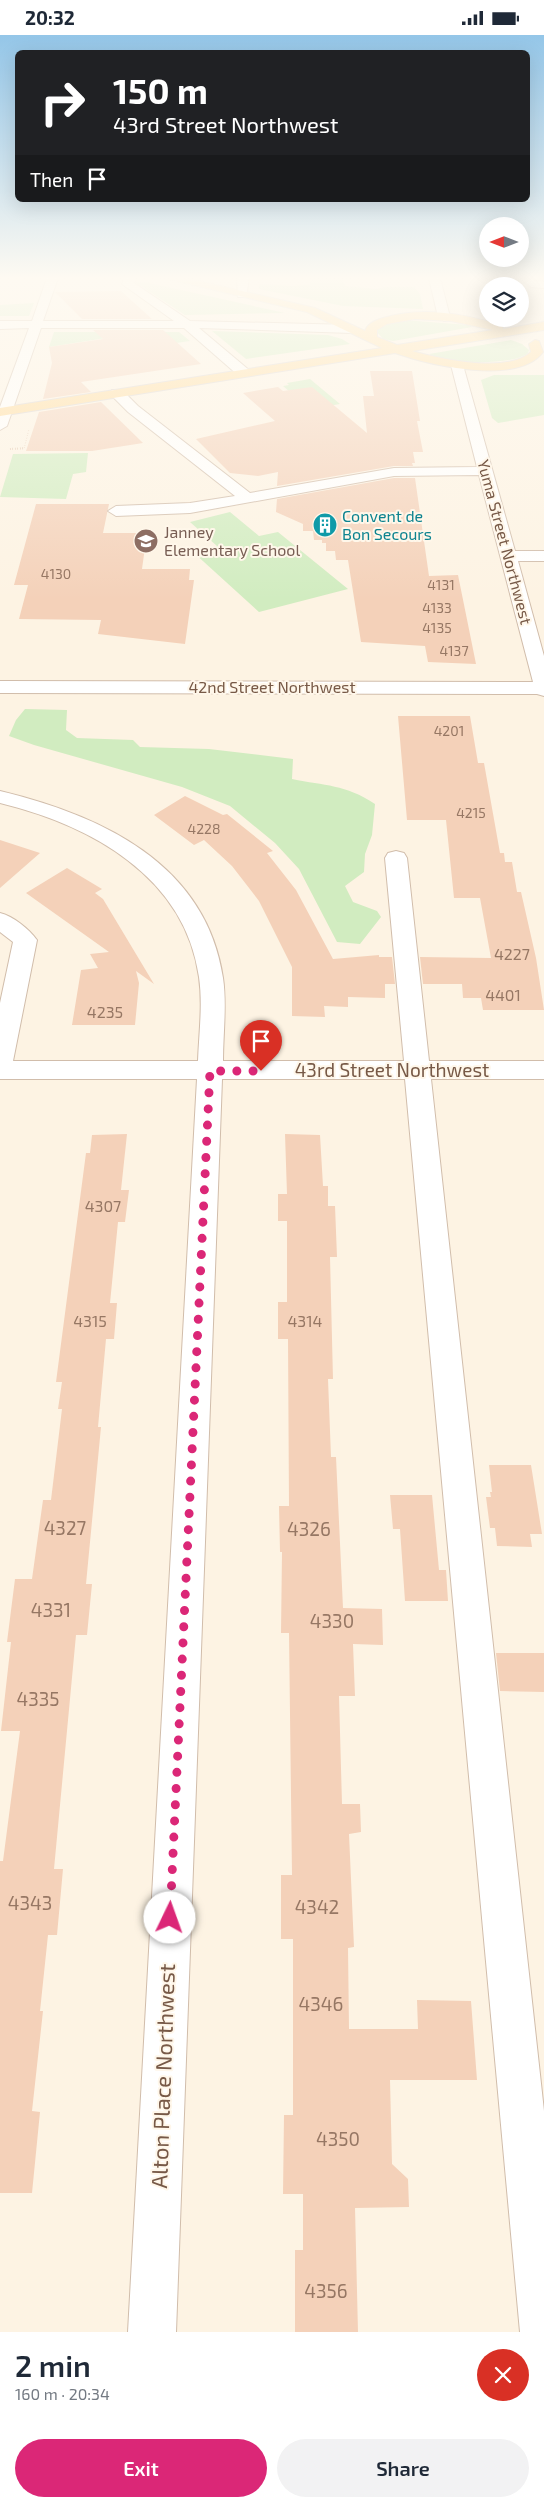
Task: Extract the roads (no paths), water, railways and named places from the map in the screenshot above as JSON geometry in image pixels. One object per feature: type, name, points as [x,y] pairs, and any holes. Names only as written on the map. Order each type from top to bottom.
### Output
[{"type":"main road","points":[[3,411],[167,385]]},
{"type":"street","points":[[0,425],[11,385]]},
{"type":"street","name":"Yuma Street Northwest","points":[[462,385],[544,689]]},
{"type":"street","points":[[117,393],[133,409],[246,497]]},
{"type":"street","points":[[116,511],[190,508],[394,471],[486,471]]},
{"type":"street","points":[[509,556],[544,556]]},
{"type":"street","name":"42nd Street Northwest","points":[[0,687],[544,689]]},
{"type":"street","name":"Alton Place Northwest","points":[[0,797],[48,809],[100,831],[145,862],[177,895],[199,933],[209,968],[212,990],[210,1071],[152,2332]]},
{"type":"street","points":[[396,858],[544,2332]]},
{"type":"street","points":[[0,920],[25,941],[0,1063]]},
{"type":"street","name":"43rd Street Northwest","points":[[0,1071],[544,1071]]},
{"type":"place","name":"Convent de Bon Secours","points":[[325,525]]},
{"type":"place","name":"Janney Elementary School","points":[[146,541]]}]
